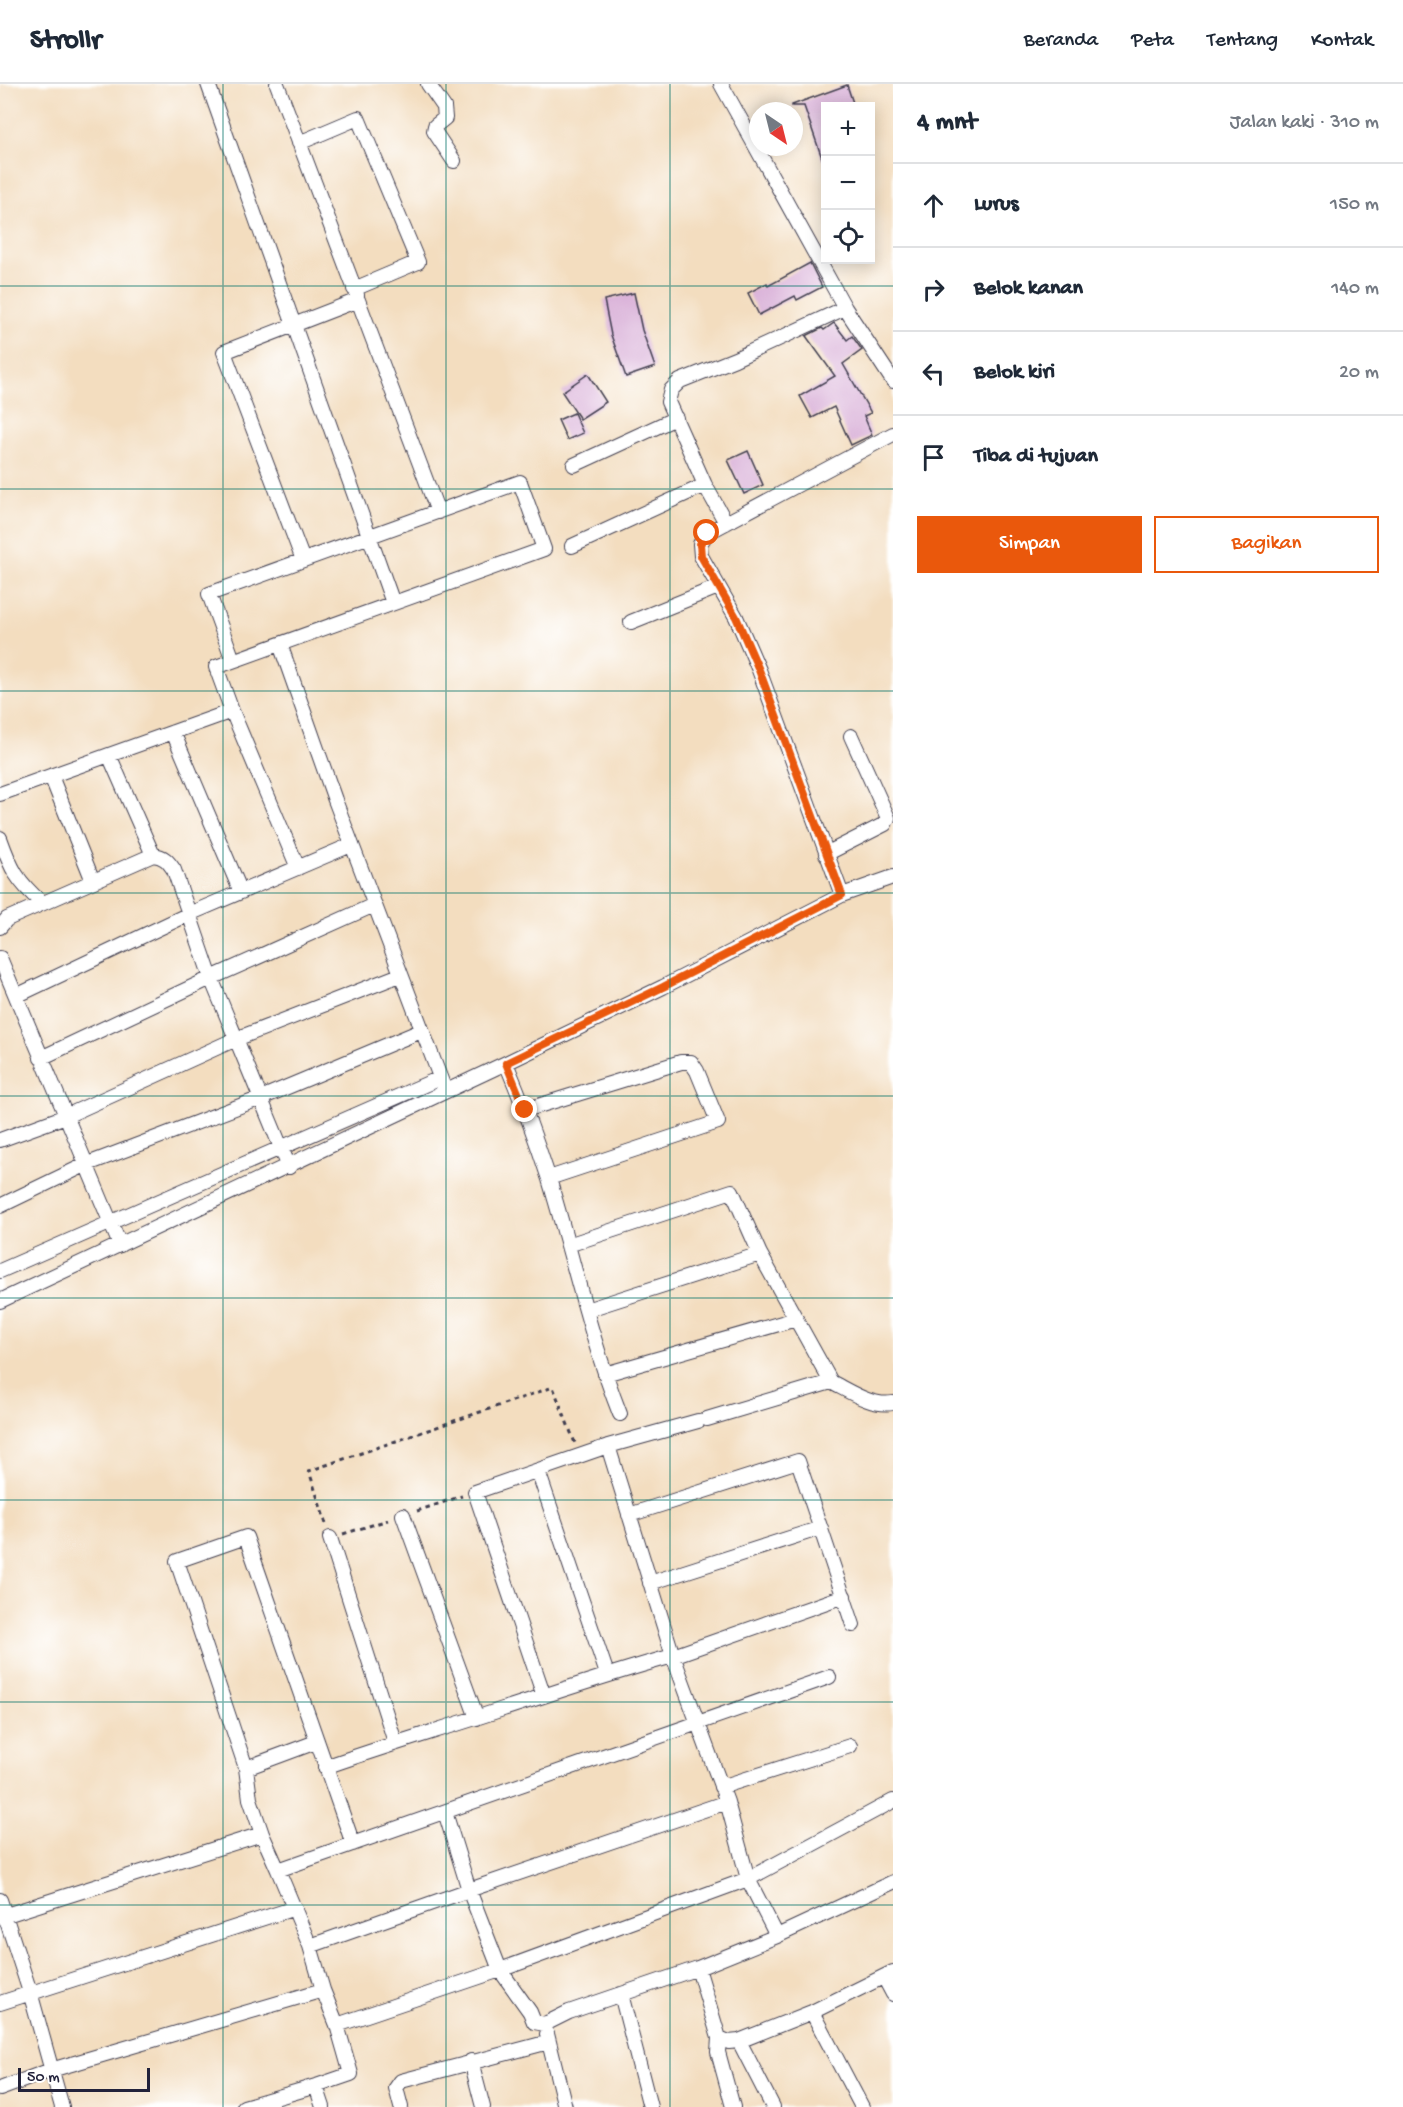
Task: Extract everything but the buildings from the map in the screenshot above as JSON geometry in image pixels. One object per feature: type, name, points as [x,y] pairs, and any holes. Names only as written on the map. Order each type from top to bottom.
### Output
[{"type":"street","points":[[208,84],[393,603]]},
{"type":"street","points":[[277,84],[438,512]]},
{"type":"street","points":[[428,84],[445,111],[445,118],[435,126],[434,131],[454,161]]},
{"type":"street","points":[[721,84],[845,308],[893,381]]},
{"type":"street","points":[[299,143],[358,118],[418,262],[294,325],[224,352],[303,560]]},
{"type":"street","points":[[726,524],[705,485],[668,402],[671,390],[680,381],[735,359],[845,308]]},
{"type":"street","points":[[574,465],[676,418]]},
{"type":"street","points":[[842,895],[759,670],[736,617],[701,556],[700,544],[707,533],[893,434]]},
{"type":"street","points":[[233,660],[209,594],[520,482],[544,549],[216,667],[232,711],[298,867]]},
{"type":"street","points":[[572,546],[705,485]]},
{"type":"street","points":[[631,622],[718,587]]},
{"type":"street","points":[[280,644],[351,845],[446,1092]]},
{"type":"street","points":[[0,794],[232,711]]},
{"type":"street","points":[[173,732],[241,892]]},
{"type":"street","points":[[826,854],[885,824],[888,818],[851,736]]},
{"type":"street","points":[[109,755],[153,855]]},
{"type":"street","points":[[51,776],[93,881]]},
{"type":"street","points":[[0,838],[11,868],[25,888],[42,903]]},
{"type":"street","points":[[16,996],[189,914],[351,845]]},
{"type":"street","points":[[0,927],[7,919],[153,855],[161,856],[169,861],[211,978],[289,1167]]},
{"type":"street","points":[[0,1301],[446,1092],[663,987],[842,895],[893,877]]},
{"type":"street","points":[[41,1058],[374,905]]},
{"type":"street","points":[[0,958],[120,1245]]},
{"type":"street","points":[[0,1140],[66,1116],[236,1039],[400,975]]},
{"type":"street","points":[[0,1206],[86,1165],[261,1098],[421,1031]]},
{"type":"street","points":[[525,1110],[681,1062],[691,1062],[718,1122],[549,1178]]},
{"type":"street","points":[[506,1063],[549,1178],[605,1374],[620,1414]]},
{"type":"street","points":[[0,1271],[280,1146],[440,1078]]},
{"type":"street","points":[[568,1245],[732,1191],[760,1254],[831,1382],[869,1400],[893,1403]]},
{"type":"street","points":[[586,1310],[760,1254]]},
{"type":"street","points":[[605,1374],[796,1319]]},
{"type":"street","points":[[544,1696],[476,1492],[608,1446],[831,1382]]},
{"type":"street","points":[[608,1446],[672,1656],[727,1802],[748,1880],[777,1936]]},
{"type":"street","points":[[629,1515],[798,1461],[853,1624]]},
{"type":"street","points":[[538,1471],[607,1674]]},
{"type":"street","points":[[404,1515],[477,1718]]},
{"type":"street","points":[[650,1583],[821,1528]]},
{"type":"street","points":[[244,2107],[351,2074],[310,1946],[262,1834],[250,1799],[246,1768],[177,1561],[246,1537],[353,1844]]},
{"type":"street","points":[[330,1538],[395,1742]]},
{"type":"street","points":[[325,1767],[395,1742],[477,1718],[607,1674],[672,1656],[844,1596]]},
{"type":"street","points":[[278,1870],[829,1677]]},
{"type":"street","points":[[246,1768],[316,1742]]},
{"type":"street","points":[[721,1787],[850,1746]]},
{"type":"street","points":[[337,2025],[500,1970],[748,1880],[893,1801]]},
{"type":"street","points":[[310,1946],[727,1802]]},
{"type":"street","points":[[445,1812],[470,1890],[500,1970],[530,2012],[534,2022],[545,2024],[569,2012],[698,1968],[777,1936],[893,1882]]},
{"type":"street","points":[[3,1916],[262,1834]]},
{"type":"street","points":[[0,1900],[3,1916],[30,1992],[62,2107]]},
{"type":"street","points":[[0,2002],[295,1908]]},
{"type":"street","points":[[698,1968],[719,2038],[718,2052],[733,2107]]},
{"type":"street","points":[[719,2038],[729,2042],[739,2041],[812,2012],[888,1974],[893,1994]]},
{"type":"street","points":[[0,2089],[51,2070],[323,1990]]},
{"type":"street","points":[[621,1994],[650,2107]]},
{"type":"street","points":[[812,2012],[862,2107]]},
{"type":"street","points":[[545,2024],[565,2107]]},
{"type":"street","points":[[739,2041],[773,2107]]},
{"type":"street","points":[[401,2107],[396,2088],[401,2081],[549,2042]]},
{"type":"street","points":[[471,2061],[483,2107]]},
{"type":"street","points":[[316,2086],[323,2107]]},
{"type":"path","points":[[476,1492],[330,1538],[309,1471],[553,1387],[579,1456]]},
{"type":"route","points":[[525,1110],[506,1063],[663,987],[842,895],[759,670],[736,617],[701,556],[700,544],[707,533]]}]
